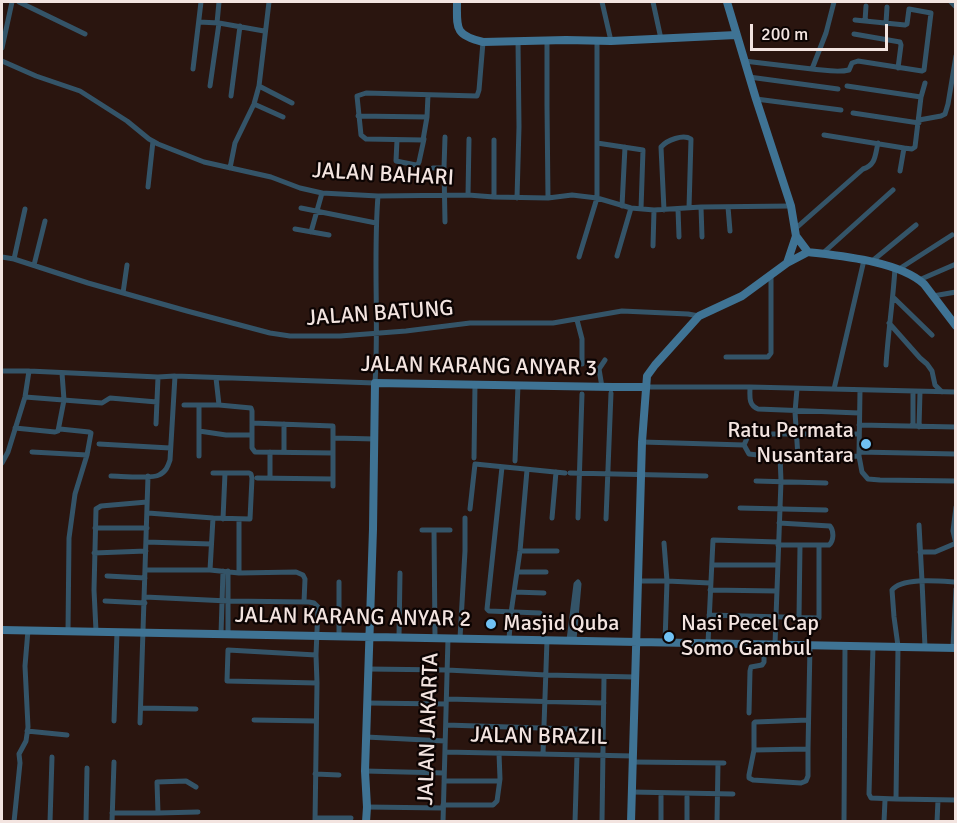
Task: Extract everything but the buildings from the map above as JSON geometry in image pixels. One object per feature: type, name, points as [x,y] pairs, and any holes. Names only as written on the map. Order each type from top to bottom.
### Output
[{"type":"street","points":[[2,48],[12,2]]},
{"type":"street","points":[[19,2],[85,34]]},
{"type":"street","points":[[194,69],[201,2]]},
{"type":"street","points":[[210,86],[219,2]]},
{"type":"street","points":[[230,168],[235,143],[254,104],[259,86],[269,2]]},
{"type":"street","points":[[457,2],[460,31],[470,39],[483,42],[611,41],[736,35]]},
{"type":"street","points":[[602,2],[611,41]]},
{"type":"street","points":[[653,2],[661,39]]},
{"type":"street","points":[[727,2],[791,206],[795,233],[787,263]]},
{"type":"street","points":[[812,69],[826,33],[834,2]]},
{"type":"street","points":[[951,2],[956,7]]},
{"type":"street","points":[[866,6],[866,21]]},
{"type":"street","points":[[886,23],[887,7]]},
{"type":"street","points":[[744,61],[835,72],[848,71],[852,63],[858,61],[924,70],[932,14],[909,9],[906,25],[855,20]]},
{"type":"street","points":[[199,22],[264,31]]},
{"type":"street","points":[[231,96],[240,26]]},
{"type":"street","points":[[854,34],[900,42],[898,68]]},
{"type":"street","points":[[517,198],[518,41]]},
{"type":"street","points":[[548,41],[548,198]]},
{"type":"street","points":[[579,257],[597,198],[597,41]]},
{"type":"street","points":[[424,140],[364,139],[359,132],[357,96],[359,94],[477,96],[483,42]]},
{"type":"street","points":[[853,113],[919,121],[945,114],[956,56]]},
{"type":"street","name":"JALAN BAHARI","points":[[2,61],[80,91],[127,121],[153,141],[219,167],[271,177],[300,188],[322,193],[517,198],[572,195],[597,198],[631,208],[654,210],[791,206]]},
{"type":"street","points":[[749,77],[838,89]]},
{"type":"street","points":[[824,135],[912,149],[915,147],[925,83]]},
{"type":"street","points":[[259,86],[292,103]]},
{"type":"street","points":[[847,86],[921,97]]},
{"type":"street","points":[[397,140],[396,161],[418,164],[424,140],[428,95]]},
{"type":"street","points":[[756,99],[841,110]]},
{"type":"street","points":[[254,104],[283,117]]},
{"type":"street","points":[[948,104],[956,107]]},
{"type":"street","points":[[358,116],[427,117]]},
{"type":"street","points":[[664,210],[661,147],[681,136],[691,139],[689,208]]},
{"type":"street","points":[[445,222],[446,137]]},
{"type":"street","points":[[468,195],[469,138]]},
{"type":"street","points":[[494,140],[494,197]]},
{"type":"street","points":[[148,187],[153,141]]},
{"type":"street","points":[[597,142],[641,148],[644,151],[641,209]]},
{"type":"street","points":[[795,233],[863,169],[873,165],[878,143]]},
{"type":"street","points":[[622,206],[625,147]]},
{"type":"street","points":[[900,171],[904,148]]},
{"type":"street","points":[[433,168],[444,168]]},
{"type":"street","points":[[822,254],[893,190]]},
{"type":"street","points":[[311,232],[322,193]]},
{"type":"street","points":[[366,822],[365,771],[375,439],[378,196]]},
{"type":"street","points":[[701,207],[702,237]]},
{"type":"street","points":[[728,207],[730,231]]},
{"type":"street","points":[[301,208],[376,223]]},
{"type":"street","points":[[617,256],[631,208]]},
{"type":"street","points":[[14,259],[25,209]]},
{"type":"street","points":[[678,209],[679,237]]},
{"type":"street","points":[[653,246],[654,210]]},
{"type":"street","points":[[34,265],[45,221]]},
{"type":"street","points":[[834,389],[867,261],[916,225]]},
{"type":"street","points":[[295,229],[329,235]]},
{"type":"street","points":[[795,233],[808,252]]},
{"type":"street","points":[[897,269],[952,235]]},
{"type":"street","points":[[631,822],[642,442],[647,376],[650,371],[699,316],[742,296],[787,263],[808,252],[867,261],[897,269],[919,280],[956,326]]},
{"type":"street","name":"JALAN BATUNG","points":[[2,257],[123,293],[270,333],[290,336],[340,336],[470,323],[553,323],[621,311],[699,316]]},
{"type":"street","points":[[919,280],[956,264]]},
{"type":"street","points":[[123,293],[127,266]]},
{"type":"street","points":[[886,365],[897,269]]},
{"type":"street","points":[[726,357],[762,358],[768,357],[771,353],[771,275]]},
{"type":"street","points":[[933,296],[956,291]]},
{"type":"street","points":[[894,298],[932,335]]},
{"type":"street","points":[[577,320],[582,339],[582,364]]},
{"type":"street","points":[[890,323],[927,364],[932,371],[935,385],[942,392]]},
{"type":"street","points":[[602,387],[599,369],[604,360]]},
{"type":"street","name":"JALAN KARANG ANYAR 3","points":[[2,371],[375,383],[750,387],[956,392]]},
{"type":"street","points":[[2,463],[8,452],[25,397],[29,371]]},
{"type":"street","points":[[60,429],[64,400],[62,373]]},
{"type":"street","points":[[111,476],[156,477],[164,472],[170,460],[175,376]]},
{"type":"street","points":[[156,424],[158,377]]},
{"type":"street","points":[[216,378],[219,405]]},
{"type":"street","points":[[474,458],[476,384]]},
{"type":"street","points":[[515,461],[518,385]]},
{"type":"street","points":[[750,387],[750,402],[758,409],[859,413]]},
{"type":"street","points":[[797,389],[795,412],[798,457]]},
{"type":"street","points":[[860,390],[859,454],[862,472],[868,479],[956,481]]},
{"type":"street","points":[[916,427],[917,392]]},
{"type":"street","points":[[606,519],[611,393]]},
{"type":"street","points":[[578,518],[582,394]]},
{"type":"street","points":[[25,397],[102,403],[110,398],[157,402]]},
{"type":"street","points":[[184,405],[251,408],[253,451],[256,452],[333,453]]},
{"type":"street","points":[[199,456],[200,405]]},
{"type":"street","points":[[252,423],[334,427],[333,486]]},
{"type":"street","points":[[284,424],[284,452]]},
{"type":"street","points":[[859,425],[956,427]]},
{"type":"street","points":[[15,428],[55,432],[60,429],[91,434],[75,494],[69,538],[68,631]]},
{"type":"street","points":[[199,431],[226,435],[252,435]]},
{"type":"street","points":[[744,445],[750,434],[859,434]]},
{"type":"street","points":[[333,438],[375,439]]},
{"type":"street","points":[[642,442],[744,445]]},
{"type":"street","points":[[99,444],[170,447]]},
{"type":"street","points":[[744,445],[749,454],[798,457],[859,454],[956,454]]},
{"type":"street","points":[[32,452],[87,455]]},
{"type":"street","points":[[270,452],[270,478]]},
{"type":"street","points":[[775,644],[780,456]]},
{"type":"street","points":[[470,510],[475,464],[568,473],[706,476]]},
{"type":"street","points":[[502,467],[487,609],[511,613],[540,613]]},
{"type":"street","points":[[509,639],[518,572],[527,470]]},
{"type":"street","points":[[552,518],[556,472]]},
{"type":"street","points":[[148,513],[223,519],[251,518],[252,474],[213,473]]},
{"type":"street","points":[[223,519],[225,473]]},
{"type":"street","points":[[140,723],[148,476]]},
{"type":"street","points":[[257,478],[333,479]]},
{"type":"street","points":[[756,481],[826,483]]},
{"type":"street","points":[[96,631],[94,553],[96,509],[100,506],[147,502]]},
{"type":"street","points":[[921,552],[935,552],[955,544],[952,531],[956,507]]},
{"type":"street","points":[[740,508],[826,510]]},
{"type":"street","points":[[210,570],[213,518]]},
{"type":"street","points":[[459,638],[465,518]]},
{"type":"street","points":[[238,519],[239,573]]},
{"type":"street","points":[[708,643],[713,540],[819,546],[832,543],[830,526],[778,523]]},
{"type":"street","points":[[919,525],[925,647]]},
{"type":"street","points":[[95,528],[147,528]]},
{"type":"street","points":[[422,530],[450,530]]},
{"type":"street","points":[[434,530],[435,637]]},
{"type":"street","points":[[146,542],[211,544]]},
{"type":"street","points":[[664,543],[667,581],[665,642]]},
{"type":"street","points":[[799,618],[800,545]]},
{"type":"street","points":[[709,615],[817,618],[820,616],[819,546]]},
{"type":"street","points":[[94,553],[146,551]]},
{"type":"street","points":[[520,551],[557,551]]},
{"type":"street","points":[[712,565],[777,565]]},
{"type":"street","points":[[146,570],[300,573],[305,579],[304,602]]},
{"type":"street","points":[[225,634],[226,571]]},
{"type":"street","points":[[518,572],[546,572]]},
{"type":"street","points":[[399,637],[400,573]]},
{"type":"street","points":[[107,576],[145,578]]},
{"type":"street","points":[[638,581],[667,581],[777,591]]},
{"type":"street","points":[[896,799],[898,646],[892,590],[899,584],[922,581],[956,582]]},
{"type":"street","points":[[339,582],[339,636]]},
{"type":"street","points":[[578,582],[579,584],[572,640],[576,584],[578,582]]},
{"type":"street","points":[[954,648],[956,589]]},
{"type":"street","points":[[514,592],[544,593]]},
{"type":"street","points":[[105,601],[314,603],[318,607],[315,655],[315,820],[351,818]]},
{"type":"street","name":"JALAN KARANG ANYAR 2","points":[[2,630],[954,648]]},
{"type":"street","points":[[14,822],[19,754],[26,741],[27,731],[25,666],[28,630]]},
{"type":"street","points":[[114,721],[117,632]]},
{"type":"street","name":"JALAN JAKARTA","points":[[443,822],[448,638]]},
{"type":"street","points":[[543,754],[547,640]]},
{"type":"street","points":[[749,713],[750,671],[752,667],[762,665],[764,662],[764,644]]},
{"type":"street","points":[[808,720],[755,722],[753,725],[754,750],[749,778],[801,783],[806,781],[808,776],[810,645]]},
{"type":"street","points":[[844,822],[845,645]]},
{"type":"street","points":[[873,646],[869,794],[871,798],[956,800]]},
{"type":"street","points":[[315,655],[228,650],[227,681],[316,683]]},
{"type":"street","points":[[369,669],[635,677]]},
{"type":"street","points":[[602,822],[604,677]]},
{"type":"street","points":[[367,703],[446,701],[604,703]]},
{"type":"street","points":[[141,708],[196,709]]},
{"type":"street","points":[[254,720],[316,721]]},
{"type":"street","points":[[446,725],[603,730]]},
{"type":"street","points":[[27,731],[67,735]]},
{"type":"street","points":[[366,737],[445,741]]},
{"type":"street","points":[[754,750],[808,749]]},
{"type":"street","name":"JALAN BRAZIL","points":[[445,752],[603,755],[633,759],[721,763],[717,794]]},
{"type":"street","points":[[367,807],[493,805],[497,801],[500,779],[499,753]]},
{"type":"street","points":[[575,822],[577,755]]},
{"type":"street","points":[[50,822],[52,756]]},
{"type":"street","points":[[112,822],[114,762]]},
{"type":"street","points":[[86,822],[87,768]]},
{"type":"street","points":[[365,771],[444,773]]},
{"type":"street","points":[[315,774],[339,775]]},
{"type":"street","points":[[150,782],[186,781],[196,787]]},
{"type":"street","points":[[444,782],[499,781]]},
{"type":"street","points":[[157,782],[158,813]]},
{"type":"street","points":[[632,792],[733,794]]},
{"type":"street","points":[[717,794],[717,822]]},
{"type":"street","points":[[661,796],[661,822]]},
{"type":"street","points":[[687,797],[687,822]]},
{"type":"street","points":[[884,822],[885,800]]},
{"type":"street","points":[[937,822],[938,800]]},
{"type":"street","points":[[112,813],[198,812]]},
{"type":"place","name":"Ratu Permata Nusantara","points":[[866,444]]},
{"type":"place","name":"Masjid Quba","points":[[491,624]]},
{"type":"place","name":"Nasi Pecel Cap Somo Gambul","points":[[669,637]]}]
